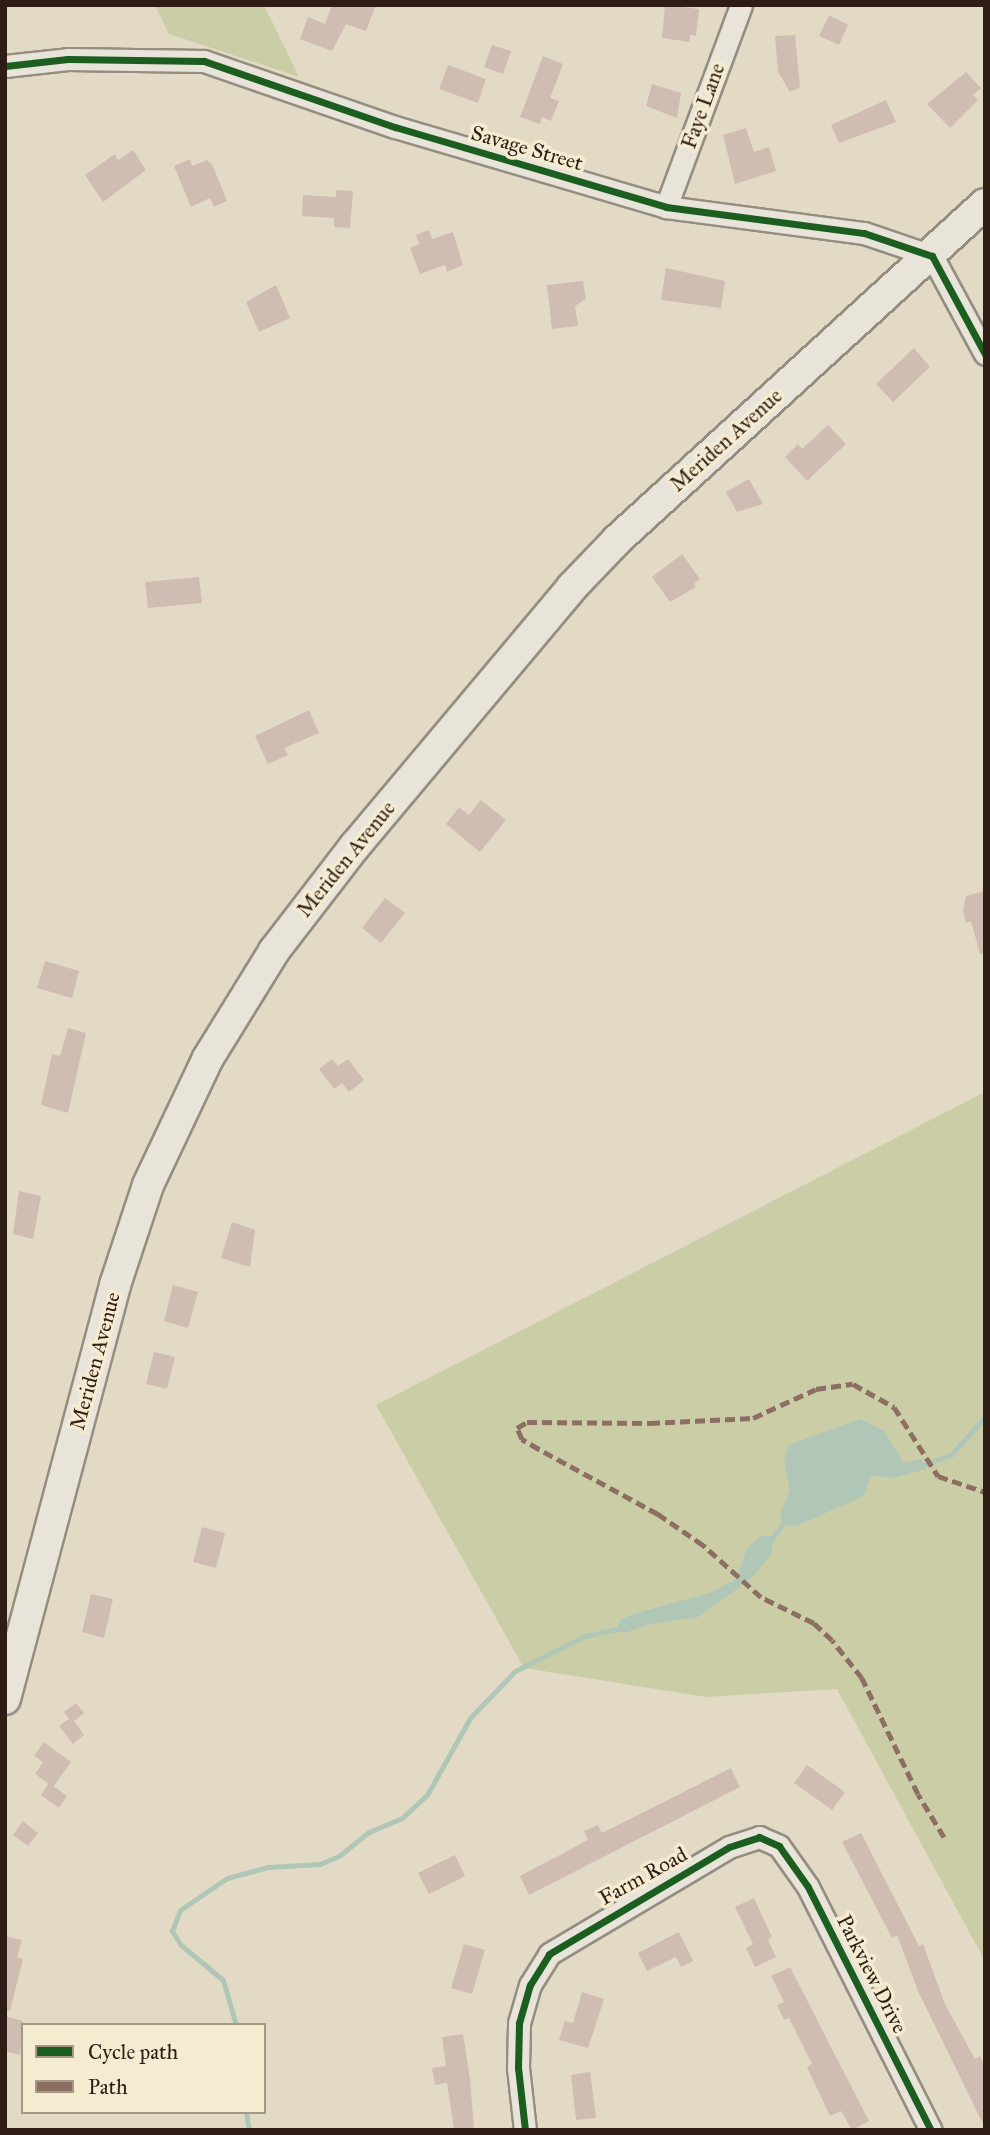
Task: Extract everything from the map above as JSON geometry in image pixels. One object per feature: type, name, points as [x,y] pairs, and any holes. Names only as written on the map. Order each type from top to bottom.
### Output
[{"type":"main road","name":"Meriden Avenue","points":[[5,1699],[109,1308],[148,1185],[208,1058],[274,951],[494,677],[581,577],[711,453],[932,256],[985,204]]},
{"type":"street","name":"Faye Lane","points":[[666,206],[741,5]]},
{"type":"street","name":"Savage Street","points":[[5,66],[68,59],[204,61],[395,127],[666,206],[864,233],[932,256]]},
{"type":"street","points":[[932,256],[985,354]]},
{"type":"street","name":"Farm Road","points":[[525,2130],[518,2068],[519,2023],[541,1965],[573,1936],[729,1847],[759,1837],[772,1839]]},
{"type":"street","name":"Parkview Drive","points":[[772,1839],[808,1887],[931,2130]]},
{"type":"green space","points":[[155,5],[264,5],[299,77],[169,34]]},
{"type":"green space","points":[[985,1092],[985,1961],[837,1689],[706,1697],[524,1668],[376,1405]]},
{"type":"shaded area","points":[[860,1419],[884,1431],[904,1463],[921,1459],[926,1469],[894,1478],[871,1475],[864,1496],[798,1525],[781,1526],[781,1510],[790,1491],[784,1460],[789,1445]]},
{"type":"shaded area","points":[[761,1536],[773,1536],[772,1553],[751,1579],[698,1617],[647,1625],[625,1633],[617,1629],[620,1620],[631,1615],[712,1592],[736,1579],[747,1548]]},
{"type":"building","points":[[332,5],[376,5],[366,31],[346,24],[332,51],[300,39],[308,17],[325,24]]},
{"type":"building","points":[[665,5],[699,9],[696,36],[690,35],[690,42],[662,38]]},
{"type":"building","points":[[829,15],[848,25],[839,45],[819,36]]},
{"type":"building","points":[[795,35],[800,87],[790,92],[778,72],[775,36]]},
{"type":"building","points":[[492,45],[511,51],[503,74],[484,67]]},
{"type":"building","points":[[543,56],[563,64],[550,98],[559,101],[551,121],[542,117],[540,124],[520,117]]},
{"type":"building","points":[[448,65],[486,79],[478,103],[439,89]]},
{"type":"building","points":[[966,72],[981,88],[973,95],[978,100],[950,128],[927,104]]},
{"type":"building","points":[[652,84],[681,93],[677,118],[646,106]]},
{"type":"building","points":[[886,100],[896,122],[839,143],[831,125]]},
{"type":"building","points":[[746,128],[754,152],[769,147],[776,171],[735,184],[723,135]]},
{"type":"building","points":[[133,150],[146,170],[103,202],[85,175],[115,154],[118,160]]},
{"type":"building","points":[[190,159],[192,166],[207,160],[212,164],[227,201],[214,207],[210,198],[191,207],[174,166]]},
{"type":"building","points":[[336,190],[353,191],[350,228],[334,227],[334,218],[302,216],[303,195],[336,197]]},
{"type":"building","points":[[429,230],[432,239],[453,232],[463,265],[447,272],[445,265],[420,274],[410,248],[419,244],[416,235]]},
{"type":"building","points":[[666,268],[725,281],[721,308],[661,300]]},
{"type":"building","points":[[583,281],[586,299],[575,306],[578,326],[552,329],[547,285]]},
{"type":"building","points":[[276,285],[290,318],[259,332],[246,302]]},
{"type":"building","points":[[914,348],[930,367],[893,402],[876,384]]},
{"type":"building","points":[[828,425],[846,444],[807,481],[785,457],[798,444],[802,449]]},
{"type":"building","points":[[749,479],[763,504],[737,512],[726,492]]},
{"type":"building","points":[[682,554],[700,579],[694,584],[696,587],[670,602],[652,577]]},
{"type":"building","points":[[199,577],[202,603],[148,608],[145,582]]},
{"type":"building","points":[[309,710],[319,733],[284,748],[288,755],[268,764],[255,736]]},
{"type":"building","points":[[481,800],[506,820],[480,852],[446,824],[459,807],[469,815]]},
{"type":"building","points":[[985,891],[985,953],[980,954],[971,921],[966,923],[963,910],[966,896]]},
{"type":"building","points":[[385,898],[405,913],[381,943],[362,928]]},
{"type":"building","points":[[45,961],[79,971],[72,998],[37,988]]},
{"type":"building","points":[[68,1028],[86,1033],[68,1113],[41,1105],[52,1054],[60,1056]]},
{"type":"building","points":[[332,1059],[338,1066],[348,1059],[364,1080],[349,1092],[342,1083],[334,1089],[319,1069]]},
{"type":"building","points":[[19,1191],[41,1196],[33,1239],[13,1234]]},
{"type":"building","points":[[232,1222],[255,1230],[250,1267],[221,1258]]},
{"type":"building","points":[[173,1285],[198,1292],[188,1328],[164,1321]]},
{"type":"building","points":[[154,1352],[175,1357],[167,1389],[146,1384]]},
{"type":"building","points":[[202,1527],[225,1533],[216,1568],[193,1562]]},
{"type":"building","points":[[91,1594],[113,1599],[104,1638],[82,1632]]},
{"type":"building","points":[[76,1703],[84,1713],[74,1721],[84,1735],[73,1744],[59,1726],[69,1719],[64,1712]]},
{"type":"building","points":[[44,1742],[71,1762],[53,1787],[35,1774],[43,1762],[34,1756]]},
{"type":"building","points":[[807,1765],[845,1792],[832,1810],[794,1783]]},
{"type":"building","points":[[731,1768],[740,1787],[529,1895],[520,1876],[588,1840],[584,1831],[598,1825],[602,1833]]},
{"type":"building","points":[[49,1783],[67,1796],[59,1808],[41,1795]]},
{"type":"building","points":[[23,1821],[38,1833],[28,1846],[13,1835]]},
{"type":"building","points":[[861,1833],[919,1946],[923,1944],[945,2004],[975,2059],[980,2056],[985,2066],[985,2128],[918,1991],[897,1935],[892,1938],[842,1842]]},
{"type":"building","points":[[455,1855],[465,1876],[429,1894],[418,1873]]},
{"type":"building","points":[[754,1898],[772,1937],[768,1940],[776,1957],[755,1967],[746,1948],[753,1944],[735,1907]]},
{"type":"building","points":[[679,1932],[693,1961],[681,1967],[676,1957],[647,1971],[638,1953]]},
{"type":"building","points":[[5,1936],[22,1940],[17,1957],[23,1959],[10,2011],[5,2010]]},
{"type":"building","points":[[464,1944],[485,1950],[472,1994],[451,1988]]},
{"type":"building","points":[[790,1967],[869,2121],[852,2130],[841,2111],[830,2116],[807,2067],[812,2064],[789,2018],[784,2020],[777,2005],[784,2002],[771,1976]]},
{"type":"building","points":[[582,1992],[604,1999],[588,2048],[559,2040],[565,2021],[573,2023]]},
{"type":"building","points":[[5,2016],[23,2021],[20,2055],[5,2051]]},
{"type":"building","points":[[463,2034],[474,2130],[454,2130],[447,2083],[435,2085],[432,2068],[446,2066],[442,2037]]},
{"type":"building","points":[[590,2072],[596,2118],[576,2120],[571,2075]]},
{"type":"waterway","points":[[920,1466],[951,1455],[985,1417]]},
{"type":"waterway","points":[[770,1541],[785,1521]]},
{"type":"waterway","points":[[235,2023],[223,1980],[181,1945],[172,1931],[180,1910],[227,1878],[268,1867],[320,1864],[339,1856],[369,1832],[402,1818],[427,1795],[470,1718],[515,1671],[585,1636],[622,1628]]},
{"type":"waterway","points":[[246,2114],[249,2130]]},
{"type":"marked path","points":[[944,1837],[918,1794],[862,1678],[832,1640],[814,1623],[761,1597],[703,1545],[658,1514],[522,1439],[517,1428],[527,1422],[650,1423],[753,1418],[816,1389],[853,1384],[894,1407],[938,1476],[985,1492]]},
{"type":"cycle path","points":[[5,66],[68,59],[204,61],[395,127],[666,207],[864,233],[932,256],[985,354]]},
{"type":"cycle path","points":[[525,2130],[518,2068],[519,2023],[530,1985],[549,1954],[729,1847],[759,1837],[779,1846],[808,1887],[931,2130]]}]
